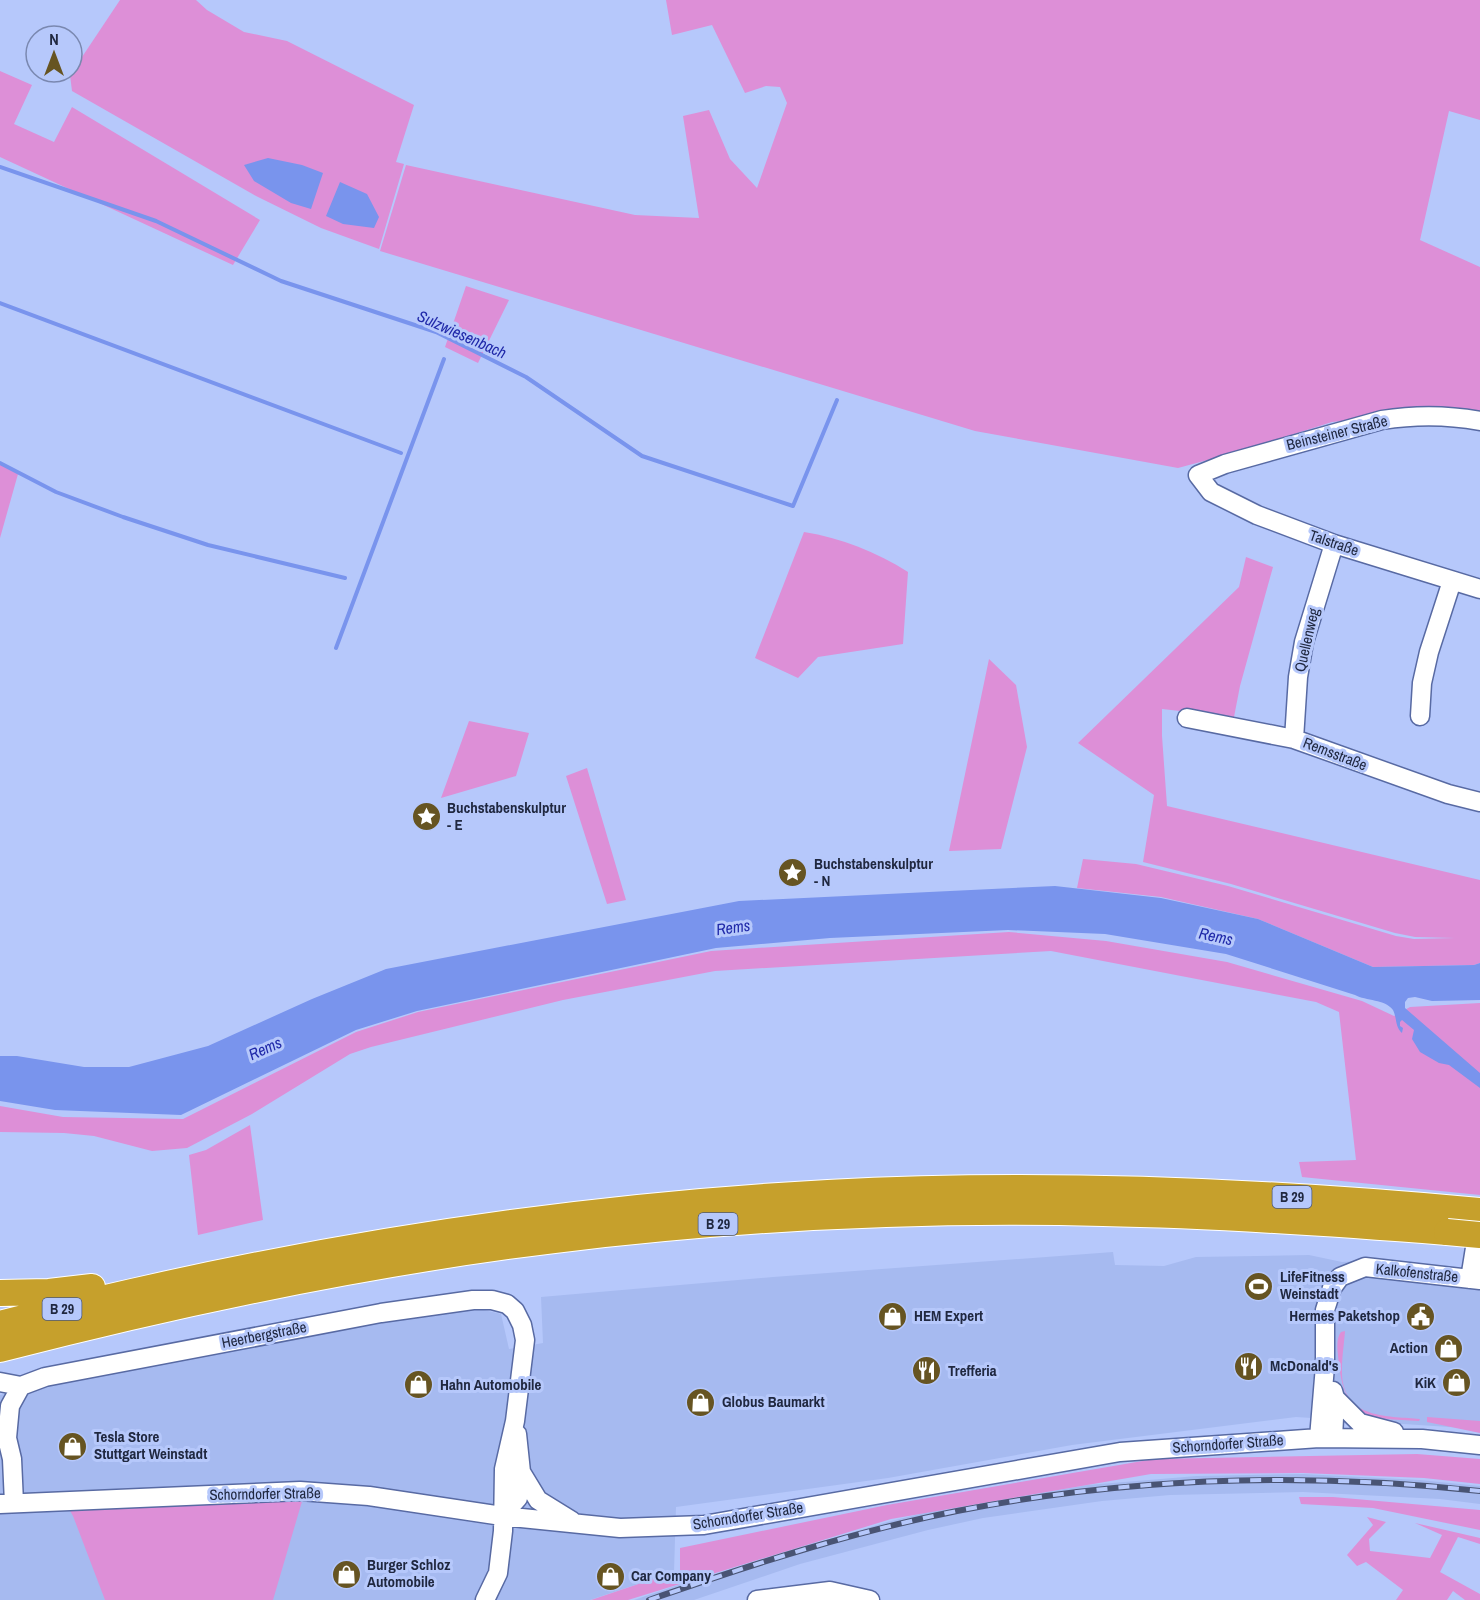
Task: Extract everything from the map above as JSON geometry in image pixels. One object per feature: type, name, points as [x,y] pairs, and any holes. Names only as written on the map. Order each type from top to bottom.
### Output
[{"type":"highway","name":"B 29","points":[[0,1324],[125,1293],[308,1255],[463,1229],[632,1208],[806,1194],[924,1189],[1099,1189],[1216,1193],[1448,1220],[1480,1235]]},
{"type":"highway","name":"B 29","points":[[0,1348],[241,1292],[375,1267],[552,1240],[719,1224],[915,1214],[1089,1212],[1448,1220],[1480,1212]]},
{"type":"highway","points":[[0,1293],[49,1292],[100,1286],[125,1293]]},
{"type":"street","name":"Beinsteiner Straße","points":[[1198,475],[1225,464],[1382,420],[1401,417],[1447,417],[1480,421]]},
{"type":"street","name":"Talstraße","points":[[1198,475],[1211,492],[1257,515],[1334,544],[1480,589]]},
{"type":"street","name":"Quellenweg","points":[[1294,739],[1298,677],[1304,642],[1334,544]]},
{"type":"street","points":[[1420,716],[1422,683],[1429,652],[1452,581]]},
{"type":"street","name":"Remsstraße","points":[[1187,718],[1294,739],[1407,780],[1480,802]]},
{"type":"street","points":[[1475,1280],[1480,1212]]},
{"type":"street","name":"Kalkofenstraße","points":[[1326,1438],[1325,1310],[1332,1288],[1340,1277],[1365,1267],[1475,1280]]},
{"type":"street","name":"Heerbergstraße","points":[[21,1386],[45,1377],[381,1313],[492,1300],[507,1304],[515,1311],[522,1324],[525,1340],[515,1421],[504,1469],[502,1516]]},
{"type":"street","name":"Kalkofenstraße","points":[[1325,1366],[1335,1398],[1326,1438]]},
{"type":"street","points":[[0,1382],[21,1386],[10,1406],[7,1438],[0,1464]]},
{"type":"street","name":"Schorndorfer Straße","points":[[1335,1398],[1360,1423],[1422,1439]]},
{"type":"street","name":"Heerbergstraße","points":[[502,1516],[518,1498],[521,1472],[515,1421]]},
{"type":"street","points":[[7,1438],[12,1459],[7,1504]]},
{"type":"street","name":"Schorndorfer Straße","points":[[7,1504],[300,1491],[369,1496],[502,1516],[620,1528],[705,1525],[1120,1452],[1326,1438],[1422,1439],[1480,1445]]},
{"type":"street","points":[[521,1472],[538,1500],[576,1524]]},
{"type":"street","points":[[485,1600],[498,1573],[503,1531],[502,1516]]},
{"type":"street","points":[[757,1600],[832,1595],[870,1600]]},
{"type":"shaded area","points":[[120,0],[196,0],[207,10],[244,32],[287,41],[414,105],[396,162],[404,164],[379,249],[321,228],[256,196],[72,91],[71,84],[84,84],[84,54]]},
{"type":"shaded area","points":[[666,0],[1480,0],[1480,120],[1449,111],[1420,240],[1480,267],[1480,413],[1393,416],[1332,422],[1178,468],[975,431],[380,251],[406,165],[635,215],[699,218],[683,116],[709,110],[730,159],[757,188],[787,103],[780,87],[766,86],[745,93],[712,25],[672,35]]},
{"type":"shaded area","points":[[0,71],[24,82],[24,84],[32,85],[14,124],[54,142],[72,107],[260,220],[233,265],[0,157]]},
{"type":"shaded area","points":[[466,286],[509,300],[478,363],[445,347]]},
{"type":"shaded area","points":[[0,464],[18,474],[0,538]]},
{"type":"shaded area","points":[[804,532],[858,547],[908,572],[903,644],[818,657],[798,678],[755,658]]},
{"type":"shaded area","points":[[1246,557],[1273,567],[1240,686],[1234,717],[1162,709],[1167,806],[1480,880],[1480,963],[1373,967],[1258,919],[1161,897],[1077,888],[1083,859],[1136,864],[1228,886],[1396,936],[1414,939],[1455,938],[1415,937],[1395,933],[1231,884],[1143,862],[1154,795],[1078,743],[1239,587]]},
{"type":"shaded area","points":[[989,659],[1016,685],[1027,747],[1001,849],[949,851]]},
{"type":"shaded area","points":[[469,721],[529,733],[516,776],[441,798]]},
{"type":"shaded area","points":[[587,768],[626,900],[607,904],[566,776]]},
{"type":"shaded area","points":[[1009,932],[1106,941],[1227,962],[1362,1001],[1394,1016],[1410,1007],[1480,1003],[1480,1195],[1302,1177],[1299,1162],[1356,1160],[1339,1012],[1316,1002],[1051,951],[715,971],[563,1000],[350,1054],[252,1114],[187,1148],[152,1151],[94,1136],[0,1132],[0,1106],[63,1117],[183,1119],[356,1032],[418,1012],[711,951]]},
{"type":"shaded area","points":[[250,1125],[263,1220],[198,1235],[189,1155],[206,1150]]},
{"type":"shaded area","points":[[1113,1252],[1115,1265],[1164,1266],[1196,1257],[1309,1255],[1342,1262],[1376,1260],[1480,1279],[1480,1429],[1296,1417],[1072,1445],[888,1478],[676,1507],[674,1572],[590,1600],[0,1600],[0,1395],[39,1385],[467,1306],[501,1314],[509,1349],[543,1343],[541,1297]]},
{"type":"shaded area","points":[[1345,1331],[1342,1377],[1347,1395],[1354,1403],[1373,1413],[1420,1419],[1419,1421],[1374,1417],[1354,1406],[1347,1397],[1342,1383],[1339,1364],[1338,1339],[1341,1332]]},
{"type":"shaded area","points":[[1427,1417],[1480,1421],[1480,1433],[1427,1422]]},
{"type":"shaded area","points":[[1417,1454],[1480,1459],[1480,1484],[1424,1478],[1303,1473],[1151,1474],[891,1519],[628,1600],[591,1600],[680,1570],[680,1548],[887,1505],[1154,1459]]},
{"type":"shaded area","points":[[1303,1474],[1420,1480],[1480,1486],[1480,1504],[1440,1499],[1303,1492],[1170,1495],[1102,1501],[983,1518],[928,1530],[800,1564],[694,1600],[634,1600],[887,1522],[924,1513],[1088,1485],[1197,1476]]},
{"type":"shaded area","points":[[1299,1497],[1333,1497],[1480,1510],[1480,1530],[1373,1508],[1301,1504]]},
{"type":"shaded area","points":[[303,1498],[273,1600],[105,1600],[69,1509]]},
{"type":"shaded area","points":[[1367,1517],[1386,1522],[1369,1539],[1370,1551],[1430,1558],[1442,1535],[1415,1523],[1480,1538],[1480,1544],[1458,1537],[1440,1572],[1480,1594],[1480,1600],[1465,1600],[1453,1591],[1447,1600],[1396,1600],[1403,1590],[1366,1562],[1357,1566],[1347,1555],[1373,1525]]},
{"type":"water","points":[[268,158],[302,165],[323,173],[311,209],[291,203],[254,181],[244,165]]},
{"type":"water","points":[[340,182],[367,194],[379,217],[374,228],[343,224],[326,216]]},
{"type":"water","name":"Rems","points":[[1055,886],[1161,898],[1258,919],[1373,967],[1480,963],[1480,1000],[1432,1001],[1415,997],[1408,998],[1405,1008],[1480,1073],[1480,1088],[1449,1065],[1439,1063],[1420,1052],[1412,1039],[1414,1030],[1402,1020],[1400,1026],[1403,1028],[1402,1033],[1398,1028],[1393,1010],[1390,1006],[1380,1002],[1226,954],[1105,934],[1008,930],[830,938],[716,948],[417,1011],[356,1030],[181,1115],[55,1110],[0,1101],[0,1056],[17,1056],[84,1067],[129,1067],[208,1046],[312,999],[386,969],[739,901]]},
{"type":"waterway","name":"Sulzwiesenbach","points":[[0,167],[156,221],[281,281],[436,332],[526,377],[642,456],[793,506],[837,400]]},
{"type":"waterway","points":[[0,303],[401,453]]},
{"type":"waterway","points":[[336,648],[444,359]]},
{"type":"waterway","points":[[0,463],[56,492],[123,517],[208,545],[345,578]]},
{"type":"railway","points":[[649,1600],[763,1562],[918,1519],[1087,1491],[1218,1481],[1283,1480],[1349,1481],[1480,1491]]},
{"type":"place","name":"Buchstabenskulptur - E","points":[[426,817]]},
{"type":"place","name":"Buchstabenskulptur - N","points":[[793,873]]},
{"type":"place","name":"LifeFitness Weinstadt","points":[[1259,1286]]},
{"type":"place","name":"HEM Expert","points":[[893,1316]]},
{"type":"place","name":"Hermes Paketshop","points":[[1421,1316]]},
{"type":"place","name":"Action","points":[[1449,1348]]},
{"type":"place","name":"McDonald's","points":[[1249,1366]]},
{"type":"place","name":"Trefferia","points":[[927,1371]]},
{"type":"place","name":"KiK","points":[[1457,1383]]},
{"type":"place","name":"Hahn Automobile","points":[[419,1385]]},
{"type":"place","name":"Globus Baumarkt","points":[[701,1402]]},
{"type":"place","name":"Tesla Store Stuttgart Weinstadt","points":[[73,1446]]},
{"type":"place","name":"Burger Schloz Automobile","points":[[346,1574]]},
{"type":"place","name":"Car Company","points":[[610,1576]]}]
